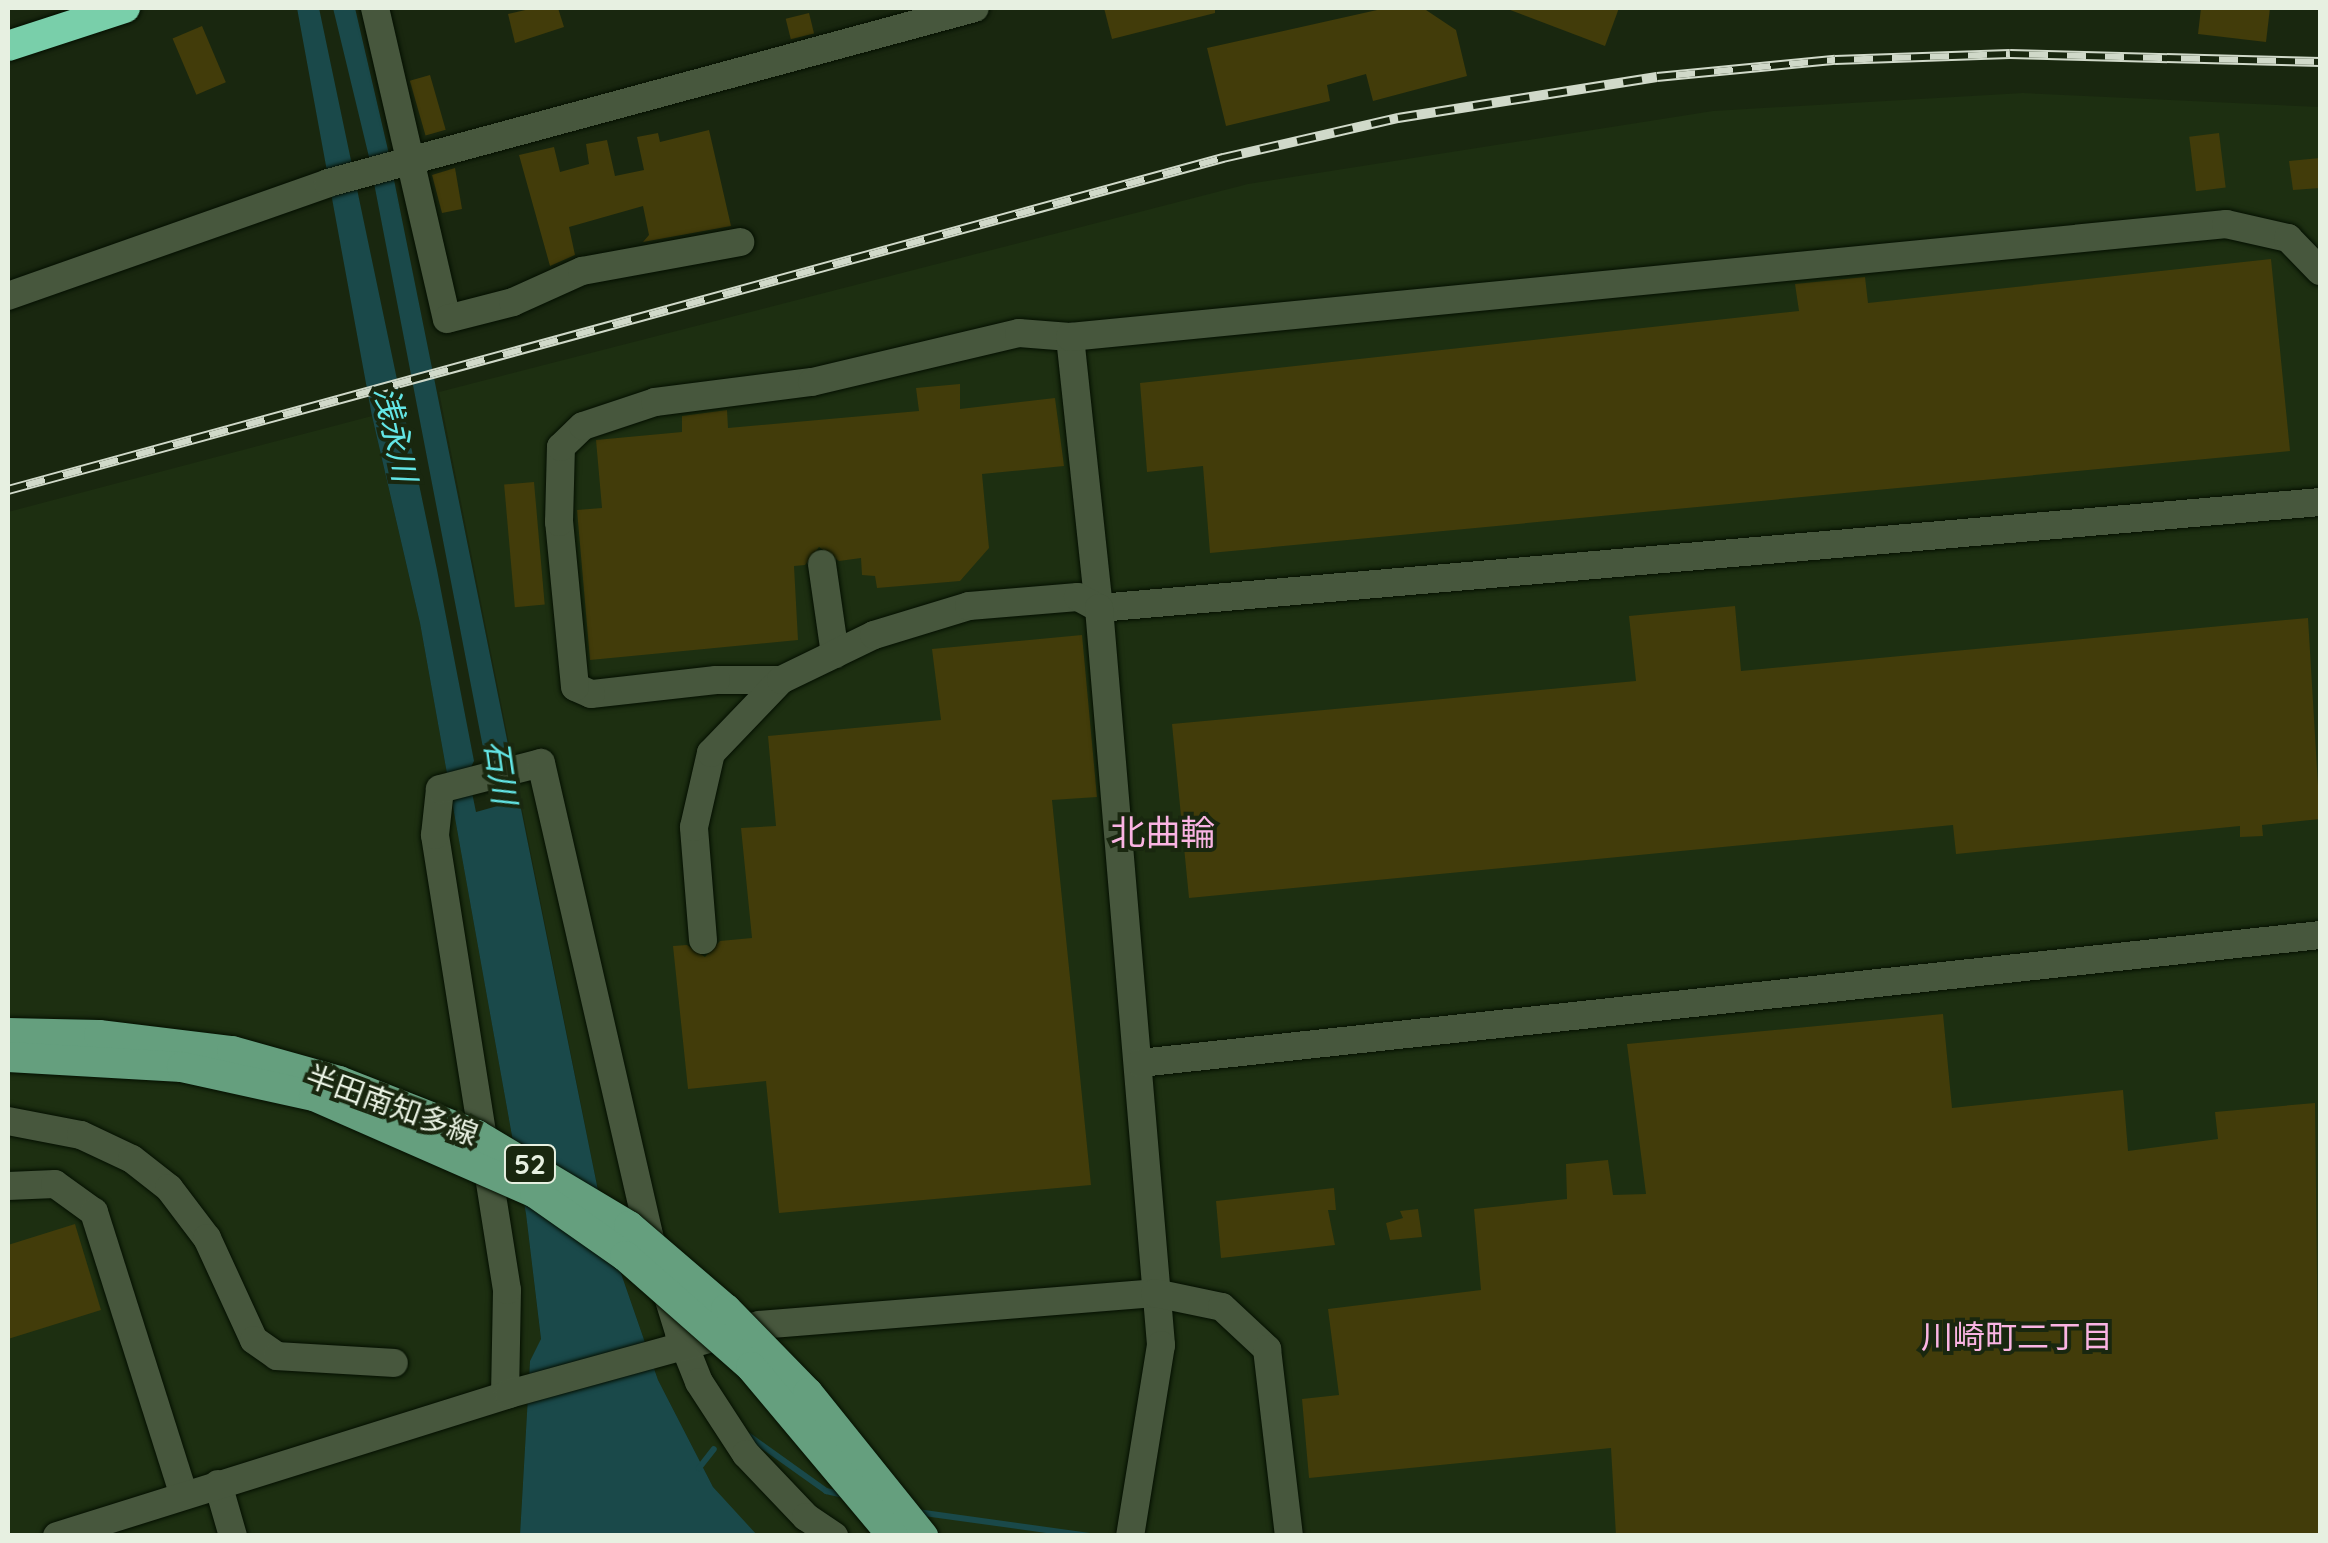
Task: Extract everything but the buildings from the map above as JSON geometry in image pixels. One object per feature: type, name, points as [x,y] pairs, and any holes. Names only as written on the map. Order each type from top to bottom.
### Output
[{"type":"highway","points":[[8,46],[125,8]]},
{"type":"main road","name":"半田南知多線","points":[[8,1034],[99,1035],[232,1051],[338,1082],[494,1144],[629,1226],[726,1309],[808,1393],[923,1536]]},
{"type":"main road","name":"半田南知多線","points":[[8,1057],[182,1067],[314,1096],[535,1193],[626,1256],[751,1367],[893,1536]]},
{"type":"street","points":[[375,8],[406,161],[447,319],[513,302],[582,271],[740,242]]},
{"type":"street","points":[[8,296],[328,184],[976,8]]},
{"type":"street","points":[[781,680],[716,680],[591,694],[574,687],[559,522],[562,448],[583,426],[655,402],[812,382],[1019,333],[1070,337],[2226,224],[2288,238],[2320,271]]},
{"type":"street","points":[[1070,337],[1099,608],[1161,1345],[1130,1536]]},
{"type":"street","points":[[703,940],[694,827],[711,753],[781,680],[874,634],[970,606],[1078,597],[1099,608],[2320,502]]},
{"type":"street","points":[[822,564],[835,654]]},
{"type":"street","points":[[507,1394],[507,1290],[435,834],[440,789],[541,763],[648,1232],[681,1345],[699,1382],[746,1454],[806,1518],[834,1536]]},
{"type":"street","points":[[1140,1063],[2320,935]]},
{"type":"street","points":[[8,1122],[80,1135],[132,1159],[169,1188],[207,1238],[254,1340],[277,1356],[394,1363]]},
{"type":"street","points":[[8,1186],[55,1184],[94,1212],[184,1495]]},
{"type":"street","points":[[57,1536],[507,1394],[681,1345],[846,1315],[1155,1293],[1222,1307],[1267,1349],[1289,1536]]},
{"type":"street","points":[[218,1484],[234,1536]]},
{"type":"shaded area","points":[[2023,93],[2320,107],[2320,1535],[757,1535],[746,1529],[713,1487],[658,1380],[606,1230],[439,392],[1248,184],[1713,111]]},
{"type":"shaded area","points":[[372,416],[420,623],[526,1214],[541,1340],[530,1361],[520,1535],[8,1536],[8,512]]},
{"type":"water","points":[[297,8],[319,8],[437,570],[474,761],[468,773],[476,812],[501,805],[485,758],[369,157],[333,8],[355,8],[388,150],[606,1230],[658,1380],[713,1487],[757,1535],[520,1535],[530,1361],[541,1339],[526,1214],[420,623],[372,416]]},
{"type":"waterway","points":[[749,1436],[826,1491],[847,1496]]},
{"type":"waterway","points":[[699,1468],[714,1449]]},
{"type":"waterway","points":[[917,1512],[1089,1536]]},
{"type":"railway","points":[[8,490],[1223,158],[1398,118],[1657,77],[1835,60],[2010,54],[2320,62]]},
{"type":"district","name":"北曲輪","points":[[1163,832]]},
{"type":"district","name":"川崎町二丁目","points":[[2017,1336]]},
{"type":"water label","name":"浅永川","points":[[396,434]]},
{"type":"water label","name":"石川","points":[[501,772]]}]
